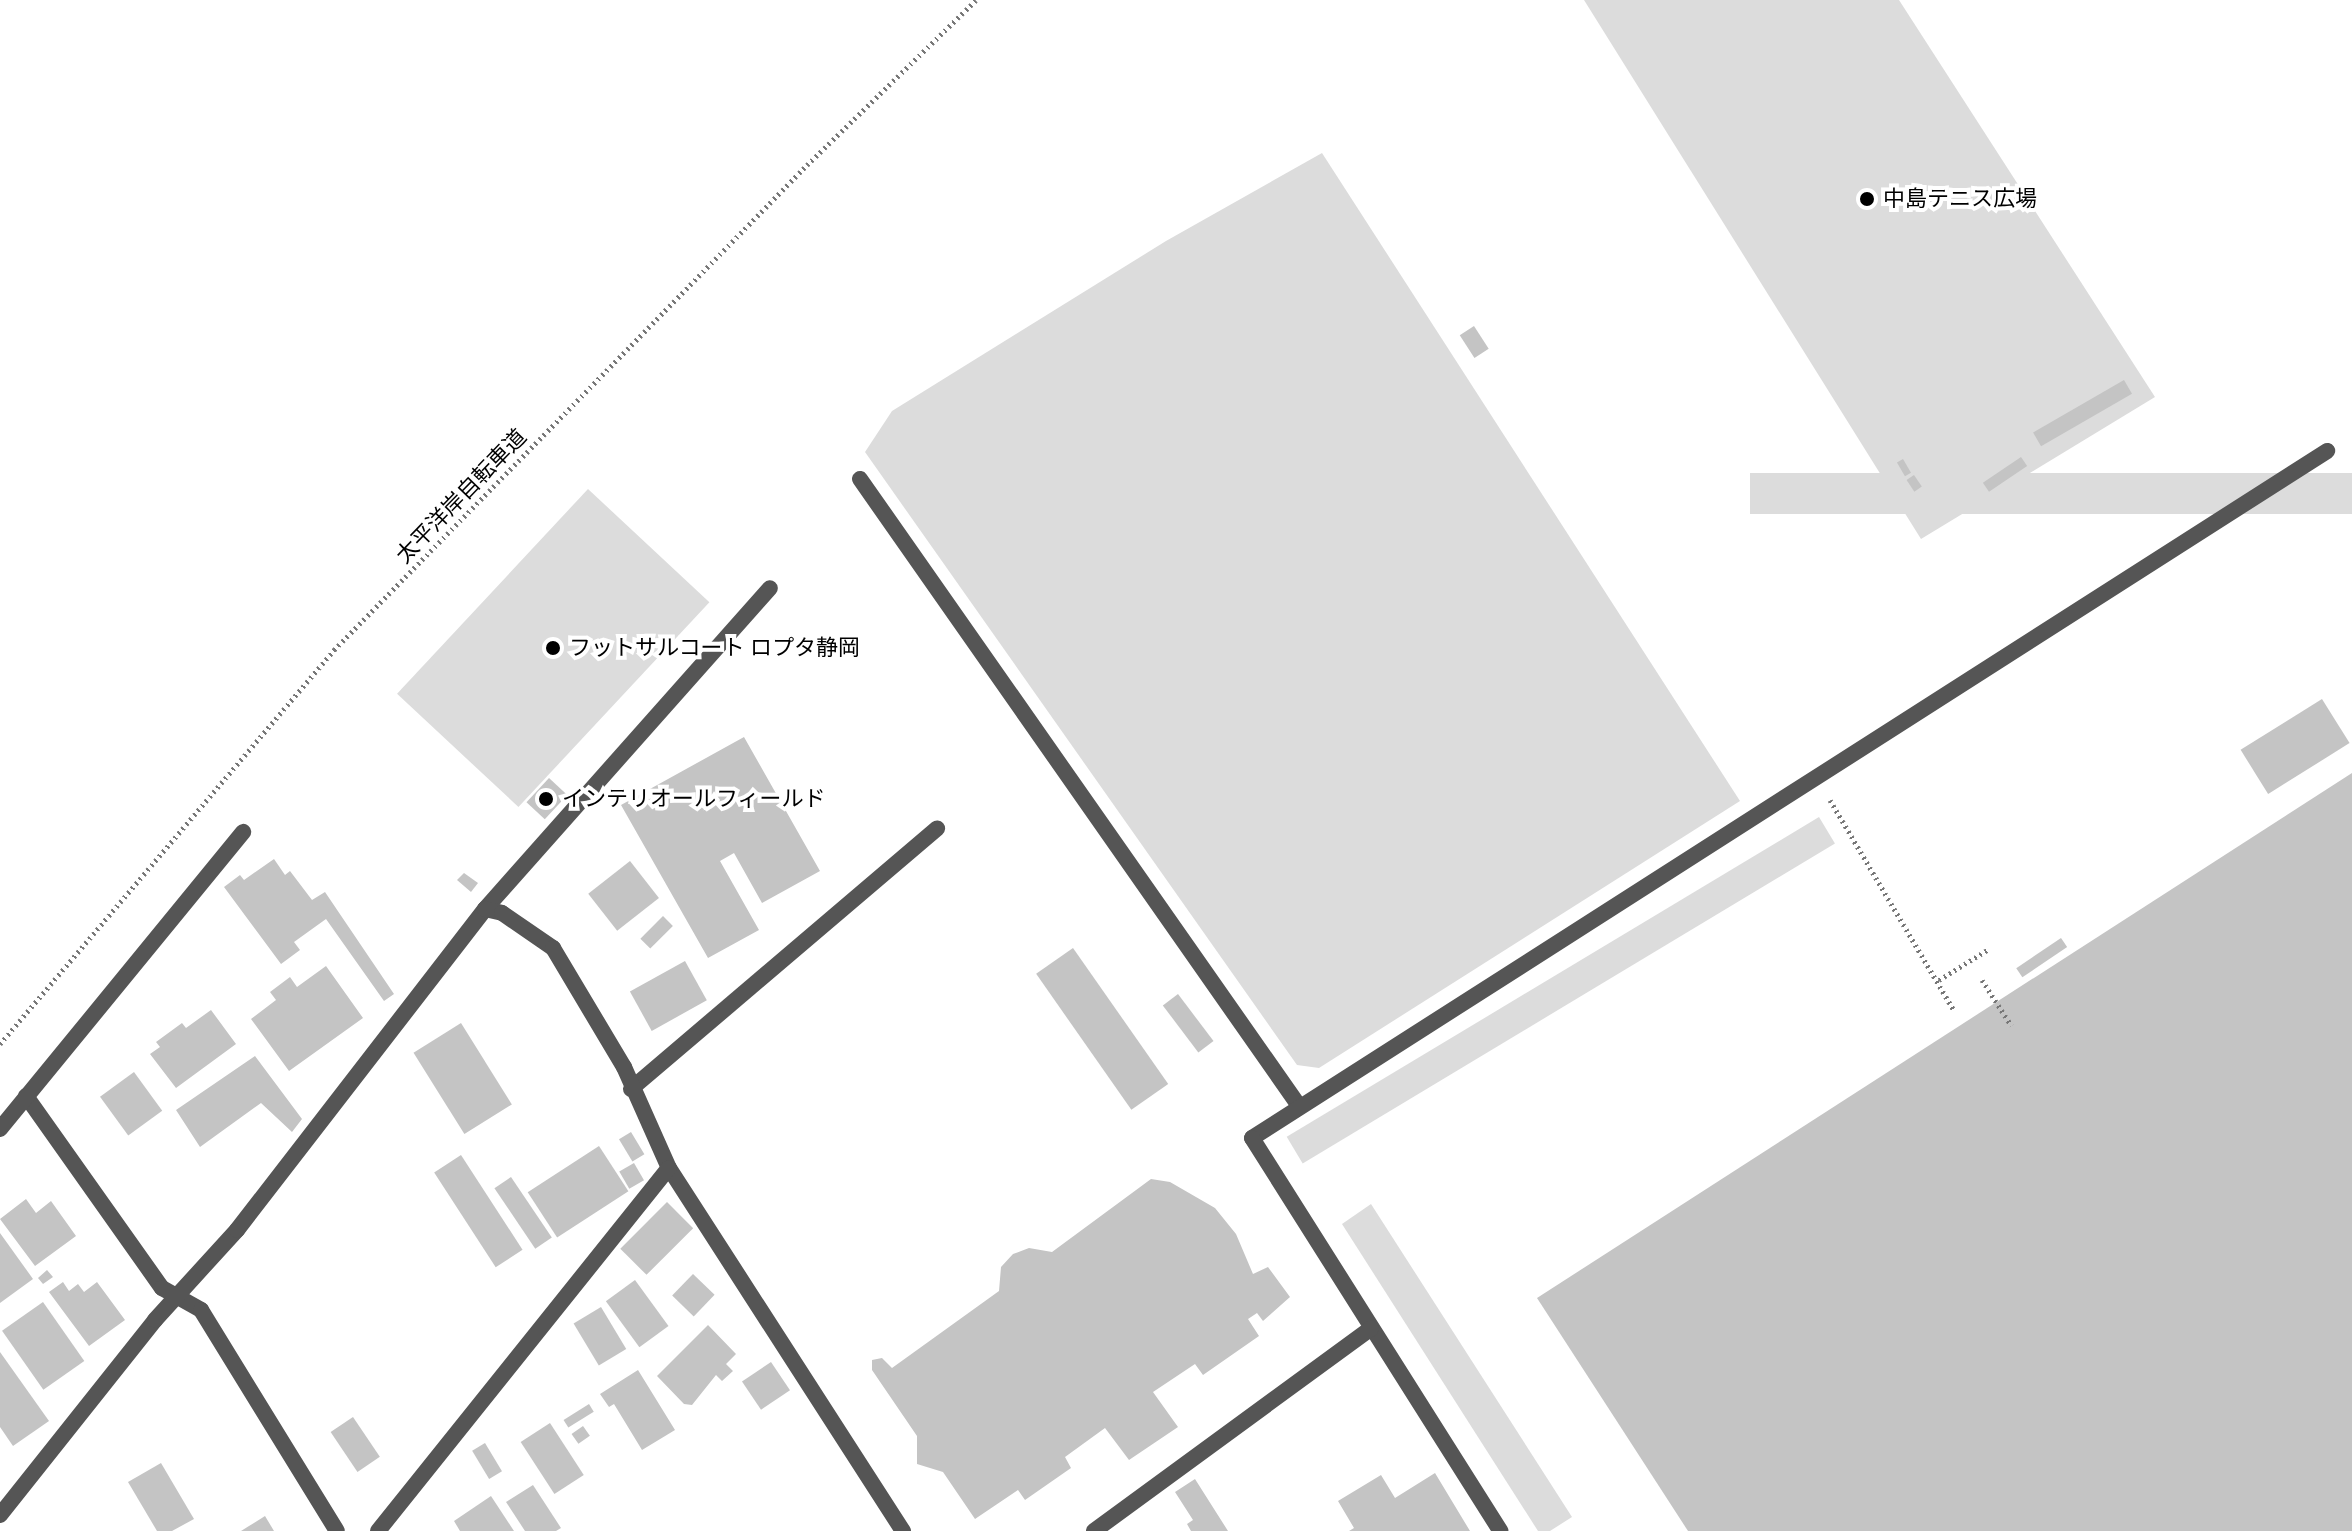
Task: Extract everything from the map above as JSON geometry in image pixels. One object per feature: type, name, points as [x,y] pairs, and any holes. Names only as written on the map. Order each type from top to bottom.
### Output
[{"type":"street","points":[[1500,1531],[1252,1138],[2327,451]]},
{"type":"street","points":[[860,479],[1299,1106]]},
{"type":"street","points":[[0,1515],[178,1296],[256,1206],[485,909],[770,588]]},
{"type":"street","points":[[631,1089],[937,829]]},
{"type":"street","points":[[0,1129],[243,832]]},
{"type":"street","points":[[485,909],[502,913],[553,948],[624,1067],[631,1089],[669,1168],[903,1531]]},
{"type":"street","points":[[26,1096],[162,1288],[201,1310],[337,1531]]},
{"type":"street","points":[[378,1531],[669,1168]]},
{"type":"street","points":[[1094,1531],[1371,1328]]},
{"type":"path","name":"太平洋岸自転車道","points":[[0,1044],[334,650],[807,165],[976,0]]},
{"type":"path","points":[[1815,776],[1939,980],[1953,1009]]},
{"type":"path","points":[[1939,980],[1987,950]]},
{"type":"path","points":[[1982,980],[2011,1025]]},
{"type":"shaded area","name":"中島テニス広場","points":[[1584,0],[1899,0],[2155,397],[1921,539]]},
{"type":"shaded area","points":[[1322,153],[1740,801],[1319,1068],[1297,1065],[865,452],[892,411],[1166,241]]},
{"type":"shaded area","points":[[1750,473],[2352,473],[2352,514],[1750,514]]},
{"type":"shaded area","name":"フットサルコート ロプタ静岡","points":[[588,489],[709,602],[518,807],[397,694]]},
{"type":"shaded area","points":[[1819,817],[1835,844],[1303,1163],[1287,1137]]},
{"type":"shaded area","points":[[1371,1204],[1572,1517],[1550,1531],[1538,1531],[1342,1224]]},
{"type":"building","points":[[1474,326],[1489,349],[1474,358],[1460,335]]},
{"type":"building","points":[[2124,380],[2132,394],[2041,446],[2033,432]]},
{"type":"building","points":[[2021,457],[2027,466],[1989,492],[1983,483]]},
{"type":"building","points":[[1903,459],[1911,473],[1905,476],[1897,462]]},
{"type":"building","points":[[1914,475],[1922,487],[1914,492],[1907,480]]},
{"type":"building","points":[[2322,699],[2350,743],[2268,794],[2241,750]]},
{"type":"building","points":[[744,737],[820,871],[762,903],[734,853],[720,861],[759,930],[708,958],[621,805]]},
{"type":"building","points":[[2352,773],[2352,1531],[1688,1531],[1537,1298]]},
{"type":"building","name":"インテリオールフィールド","points":[[549,778],[567,795],[545,819],[526,802]]},
{"type":"building","points":[[274,859],[285,875],[290,871],[312,900],[325,892],[394,994],[384,1001],[326,919],[294,942],[300,950],[281,964],[224,887],[240,875],[244,880]]},
{"type":"building","points":[[630,861],[659,898],[617,931],[588,894]]},
{"type":"building","points":[[464,873],[478,883],[471,892],[457,880]]},
{"type":"building","points":[[663,916],[673,926],[650,949],[640,939]]},
{"type":"building","points":[[2061,938],[2067,947],[2022,977],[2016,968]]},
{"type":"building","points":[[1073,948],[1168,1084],[1131,1110],[1036,974]]},
{"type":"building","points":[[685,961],[707,1000],[652,1031],[630,992]]},
{"type":"building","points":[[326,966],[363,1018],[289,1071],[251,1019],[276,1000],[270,992],[290,977],[297,987]]},
{"type":"building","points":[[1178,994],[1214,1041],[1198,1053],[1163,1005]]},
{"type":"building","points":[[211,1010],[236,1044],[176,1088],[150,1054],[160,1047],[156,1042],[182,1023],[186,1028]]},
{"type":"building","points":[[461,1023],[512,1104],[464,1134],[414,1053]]},
{"type":"building","points":[[255,1056],[302,1119],[292,1132],[261,1103],[200,1147],[176,1110]]},
{"type":"building","points":[[134,1072],[162,1111],[128,1136],[100,1097]]},
{"type":"building","points":[[631,1132],[644,1154],[632,1161],[619,1139]]},
{"type":"building","points":[[599,1146],[628,1191],[557,1238],[528,1192]]},
{"type":"building","points":[[461,1155],[523,1250],[496,1267],[434,1172]]},
{"type":"building","points":[[634,1163],[644,1180],[629,1189],[619,1172]]},
{"type":"building","points":[[511,1177],[552,1238],[535,1249],[494,1188]]},
{"type":"building","points":[[1151,1179],[1170,1182],[1215,1208],[1236,1234],[1253,1274],[1268,1267],[1290,1297],[1263,1321],[1257,1313],[1248,1319],[1259,1336],[1203,1375],[1195,1364],[1153,1392],[1178,1427],[1129,1460],[1105,1428],[1065,1457],[1071,1468],[1025,1500],[1018,1490],[975,1519],[943,1472],[917,1464],[917,1436],[872,1370],[872,1360],[882,1358],[892,1368],[999,1291],[1001,1267],[1013,1254],[1029,1248],[1052,1252]]},
{"type":"building","points":[[26,1199],[36,1213],[51,1201],[76,1236],[35,1266],[0,1219]]},
{"type":"building","points":[[667,1202],[693,1228],[646,1275],[620,1249]]},
{"type":"building","points":[[0,1233],[33,1279],[0,1303]]},
{"type":"building","points":[[47,1270],[53,1277],[43,1284],[38,1278]]},
{"type":"building","points":[[693,1274],[715,1295],[694,1316],[672,1296]]},
{"type":"building","points":[[635,1280],[669,1326],[639,1347],[606,1301]]},
{"type":"building","points":[[63,1282],[69,1291],[78,1284],[84,1292],[97,1282],[125,1320],[89,1346],[49,1292]]},
{"type":"building","points":[[43,1302],[84,1361],[43,1390],[2,1331]]},
{"type":"building","points":[[601,1307],[626,1349],[599,1365],[574,1323]]},
{"type":"building","points":[[708,1325],[736,1354],[726,1364],[733,1371],[722,1381],[716,1375],[692,1405],[684,1404],[657,1376]]},
{"type":"building","points":[[0,1352],[49,1421],[13,1446],[0,1427]]},
{"type":"building","points":[[771,1362],[790,1390],[761,1410],[742,1382]]},
{"type":"building","points":[[638,1370],[675,1430],[642,1450],[614,1404],[609,1407],[600,1394]]},
{"type":"building","points":[[589,1404],[594,1412],[568,1428],[564,1420]]},
{"type":"building","points":[[353,1417],[380,1457],[357,1472],[331,1432]]},
{"type":"building","points":[[550,1423],[584,1475],[554,1494],[521,1442]]},
{"type":"building","points":[[583,1426],[590,1436],[578,1444],[572,1434]]},
{"type":"building","points":[[485,1443],[502,1471],[489,1479],[472,1451]]},
{"type":"building","points":[[161,1463],[194,1519],[172,1531],[157,1531],[128,1482]]},
{"type":"building","points":[[1435,1473],[1470,1531],[1349,1531],[1354,1528],[1338,1501],[1381,1475],[1395,1498]]},
{"type":"building","points":[[1195,1479],[1228,1531],[1191,1531],[1187,1524],[1193,1520],[1175,1492]]},
{"type":"building","points":[[533,1485],[561,1528],[556,1531],[525,1531],[506,1502]]},
{"type":"building","points":[[491,1496],[514,1531],[460,1531],[454,1521]]},
{"type":"building","points":[[265,1516],[274,1531],[241,1531]]},
{"type":"place","name":"中島テニス広場","points":[[1867,199]]},
{"type":"place","name":"フットサルコート ロプタ静岡","points":[[553,648]]},
{"type":"place","name":"インテリオールフィールド","points":[[546,799]]}]
